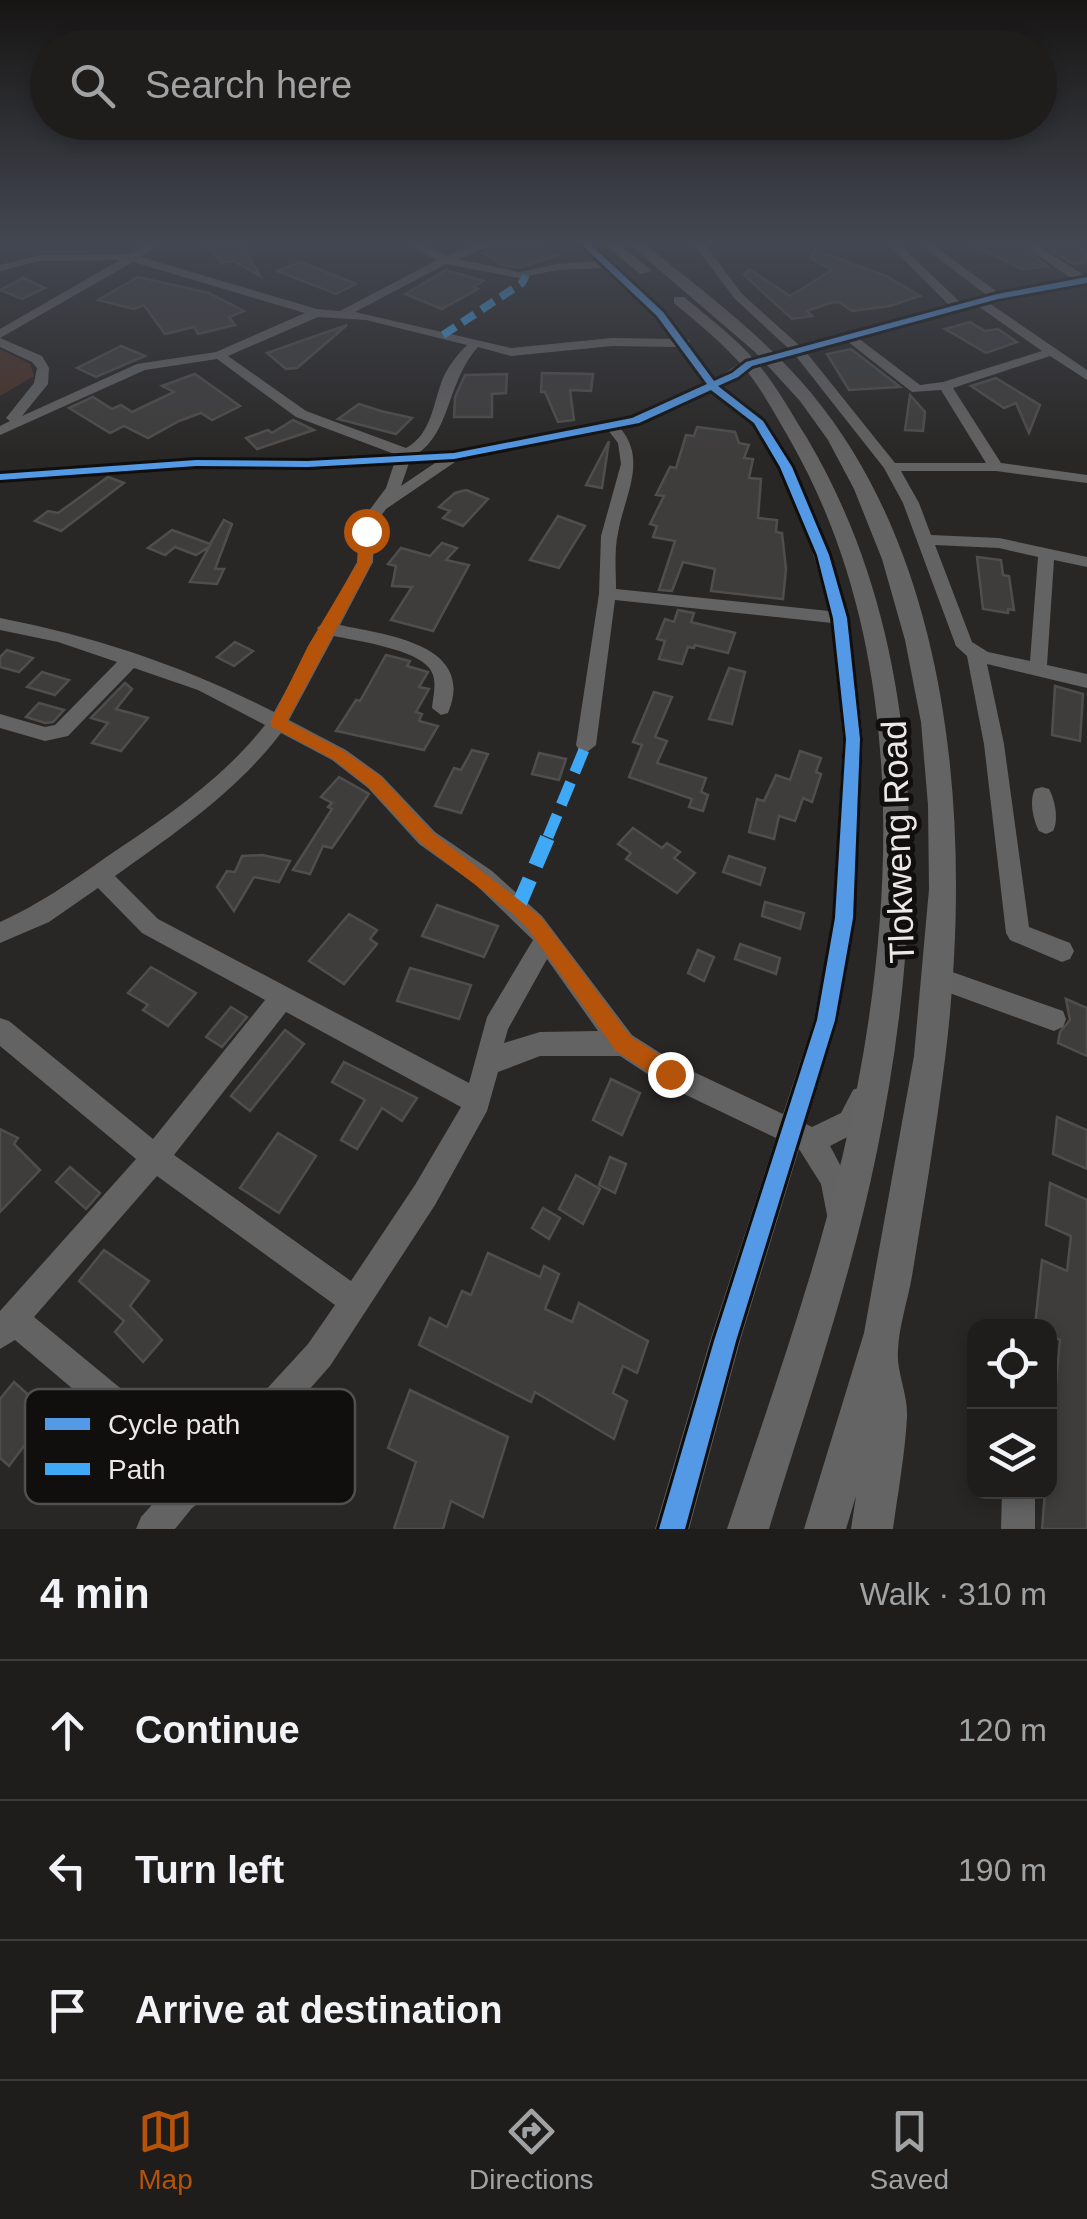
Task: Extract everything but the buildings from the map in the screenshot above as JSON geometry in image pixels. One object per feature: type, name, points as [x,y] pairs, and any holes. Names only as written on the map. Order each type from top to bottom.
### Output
[{"type":"main road","points":[[695,314],[730,361],[764,362]]},
{"type":"main road","name":"Tlokweng Road","points":[[712,314],[826,423],[849,460],[875,512],[921,650],[937,740],[944,859],[941,979],[924,1117],[879,1349],[826,1529]]},
{"type":"main road","name":"Tlokweng Road","points":[[748,1529],[835,1248],[860,1150],[883,1009],[894,872],[893,772],[884,689],[868,602],[836,511],[787,420],[764,362]]},
{"type":"main road","points":[[872,1529],[888,1413],[879,1349]]},
{"type":"street","points":[[0,334],[33,314]]},
{"type":"street","points":[[2,424],[142,367],[219,355],[313,314]]},
{"type":"street","points":[[350,314],[518,352],[596,342],[685,343]]},
{"type":"street","points":[[657,314],[685,343],[724,397],[762,426],[786,466],[823,555],[840,618],[853,739],[844,918],[803,1136],[725,1341],[672,1529]]},
{"type":"street","points":[[745,314],[764,362],[891,467],[926,540],[965,646],[976,655],[1087,681]]},
{"type":"street","points":[[0,477],[196,463],[454,456],[613,428],[650,416],[764,362],[936,314]]},
{"type":"street","points":[[996,314],[1087,376]]},
{"type":"street","points":[[850,338],[916,389],[944,386],[1048,353]]},
{"type":"street","points":[[0,342],[37,358],[44,368],[41,384],[23,410],[2,424]]},
{"type":"street","points":[[1,934],[41,914],[220,788],[278,723],[365,562],[367,524],[393,488],[405,457],[418,449],[433,430],[453,370],[474,344]]},
{"type":"street","points":[[219,355],[301,414],[405,457]]},
{"type":"street","points":[[944,386],[996,467]]},
{"type":"street","points":[[586,745],[607,594],[609,536],[628,464],[625,442],[613,428]]},
{"type":"street","points":[[380,508],[454,456]]},
{"type":"street","points":[[891,467],[996,467],[1087,479]]},
{"type":"street","points":[[926,540],[977,540],[1087,562]]},
{"type":"street","points":[[1038,670],[1046,553]]},
{"type":"street","points":[[607,594],[840,618]]},
{"type":"street","points":[[0,624],[60,636],[205,685],[339,755],[375,782],[427,838],[518,908],[546,939],[623,1044],[670,1074],[803,1136],[839,1196],[835,1248]]},
{"type":"street","points":[[326,628],[428,656],[441,670],[441,708]]},
{"type":"street","points":[[976,655],[994,744],[1018,933],[1062,952]]},
{"type":"street","points":[[0,721],[46,734],[61,731],[132,658]]},
{"type":"street","points":[[1042,795],[1046,825]]},
{"type":"street","points":[[100,874],[150,926],[478,1102]]},
{"type":"street","points":[[290,1389],[319,1355],[425,1195],[478,1102],[496,1024],[546,939]]},
{"type":"street","points":[[941,979],[1054,1019]]},
{"type":"street","points":[[88,1389],[7,1327],[155,1158],[282,997]]},
{"type":"street","points":[[0,1030],[155,1158],[354,1302]]},
{"type":"street","points":[[490,1063],[519,1047],[542,1041],[623,1044]]},
{"type":"street","points":[[803,1136],[850,1122],[872,1080]]},
{"type":"street","points":[[1018,1529],[1019,1499]]},
{"type":"street","points":[[153,1529],[173,1504]]},
{"type":"shaded area","points":[[0,349],[30,364],[34,376],[0,396]]},
{"type":"marked path","points":[[443,335],[474,314]]},
{"type":"marked path","points":[[518,907],[586,745]]},
{"type":"cycle path","points":[[660,314],[716,390],[758,421],[786,467],[823,555],[840,618],[853,739],[844,918],[826,1020],[725,1341],[672,1529]]},
{"type":"cycle path","points":[[0,477],[196,463],[308,464],[454,456],[635,421],[735,375],[749,364],[933,314]]},
{"type":"route","points":[[366,531],[368,556],[316,646],[278,723],[339,755],[375,782],[427,838],[484,878],[518,908],[534,923],[623,1044],[670,1074]]}]
